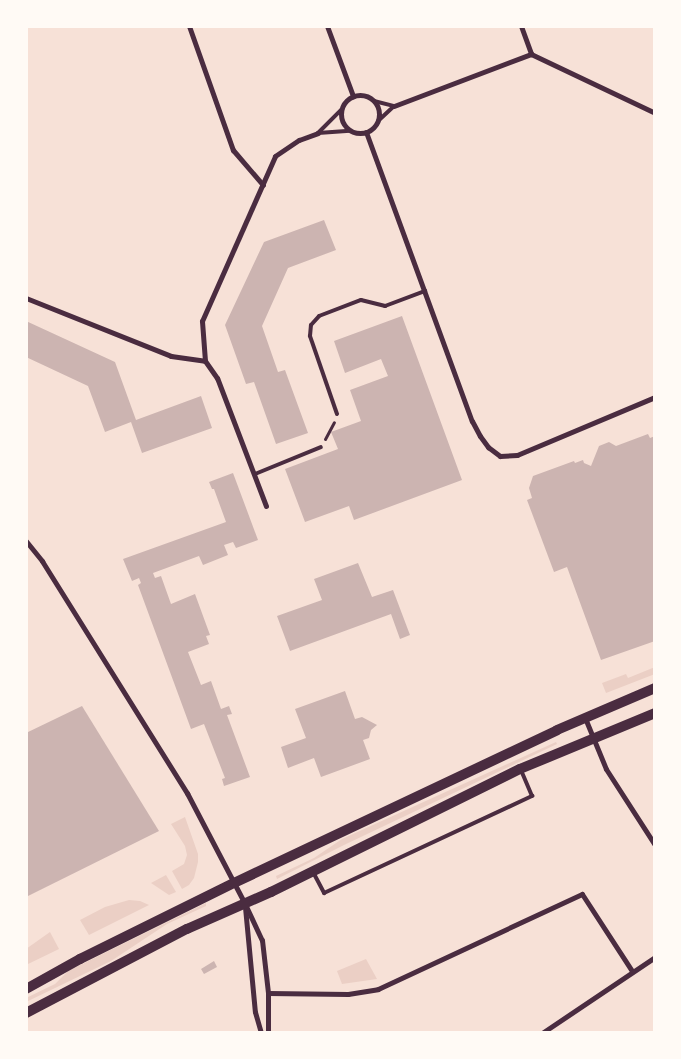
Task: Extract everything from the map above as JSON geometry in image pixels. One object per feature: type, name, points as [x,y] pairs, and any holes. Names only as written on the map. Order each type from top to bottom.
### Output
[{"type":"main road","points":[[26,989],[80,959],[234,883],[456,777],[655,688]]},
{"type":"main road","points":[[26,1013],[187,928],[245,904],[313,872],[520,769],[655,712]]},
{"type":"street","points":[[189,26],[232,150],[263,185]]},
{"type":"street","points":[[327,26],[353,96]]},
{"type":"street","points":[[521,26],[531,54],[655,112]]},
{"type":"street","points":[[394,106],[531,54]]},
{"type":"street","points":[[353,96],[364,96],[374,101],[379,111],[378,122],[366,132],[350,131],[343,123],[341,110],[344,104],[353,96]]},
{"type":"street","points":[[366,132],[472,421],[488,447],[500,456],[517,454],[655,397]]},
{"type":"street","points":[[266,506],[217,378],[205,361],[202,321],[275,156],[299,140],[318,133]]},
{"type":"street","points":[[26,298],[171,356],[205,361]]},
{"type":"street","points":[[26,541],[42,561],[187,794],[245,904],[262,940],[268,993],[268,1033]]},
{"type":"street","points":[[586,718],[606,770],[655,844]]},
{"type":"street","points":[[268,993],[348,994],[378,989],[582,894],[632,972]]},
{"type":"street","points":[[245,904],[255,1012],[261,1033]]},
{"type":"street","points":[[542,1033],[655,957]]},
{"type":"lane","points":[[374,101],[394,106]]},
{"type":"lane","points":[[378,122],[394,106]]},
{"type":"lane","points":[[318,133],[341,110]]},
{"type":"lane","points":[[318,133],[350,131]]},
{"type":"lane","points":[[337,414],[310,336],[311,325],[319,316],[361,300],[384,306],[425,291]]},
{"type":"lane","points":[[255,474],[321,447]]},
{"type":"lane","points":[[313,872],[324,893],[532,796],[520,769]]},
{"type":"path","points":[[321,447],[337,414]]},
{"type":"shaded area","points":[[655,667],[655,674],[606,693],[602,683],[626,674],[628,678]]},
{"type":"shaded area","points":[[556,742],[557,744],[344,845],[277,879],[276,876],[314,858],[342,839]]},
{"type":"shaded area","points":[[185,817],[198,854],[198,862],[194,878],[189,885],[182,889],[172,871],[184,864],[187,855],[185,846],[171,824]]},
{"type":"shaded area","points":[[166,875],[176,892],[169,895],[151,883]]},
{"type":"shaded area","points":[[129,900],[140,901],[149,905],[89,935],[80,920],[105,907]]},
{"type":"shaded area","points":[[206,903],[206,906],[167,924],[111,961],[26,1002],[26,998],[55,984],[68,971]]},
{"type":"shaded area","points":[[50,932],[59,949],[26,965],[26,949]]},
{"type":"shaded area","points":[[366,959],[377,979],[342,984],[337,971]]},
{"type":"building","points":[[324,220],[336,250],[288,268],[262,326],[278,372],[285,370],[308,433],[276,444],[254,382],[246,384],[225,325],[264,242]]},
{"type":"building","points":[[402,316],[462,480],[354,520],[349,506],[305,522],[285,469],[338,449],[331,432],[361,421],[350,390],[388,376],[381,359],[345,373],[334,341]]},
{"type":"building","points":[[26,321],[115,362],[136,420],[201,396],[212,428],[142,453],[131,422],[105,432],[88,386],[26,357]]},
{"type":"building","points":[[648,434],[650,438],[655,436],[655,641],[601,660],[567,567],[554,572],[527,500],[532,498],[529,488],[533,476],[574,461],[575,463],[583,460],[584,463],[591,466],[599,446],[609,442],[616,446]]},
{"type":"building","points":[[233,473],[258,540],[236,548],[233,542],[224,545],[228,555],[203,565],[199,556],[153,573],[155,578],[161,576],[171,604],[195,594],[210,635],[206,636],[209,644],[188,652],[201,685],[211,681],[221,709],[229,706],[232,714],[227,715],[250,777],[224,786],[222,779],[225,778],[204,724],[191,729],[138,585],[141,583],[139,578],[132,581],[123,559],[226,522],[214,489],[212,489],[209,482]]},
{"type":"building","points":[[358,563],[372,597],[393,590],[410,635],[400,639],[391,614],[290,651],[277,616],[322,600],[314,579]]},
{"type":"building","points":[[345,691],[355,719],[362,717],[377,725],[371,730],[369,738],[363,740],[370,759],[321,777],[314,758],[288,768],[281,747],[306,738],[295,709]]},
{"type":"building","points":[[82,706],[159,831],[26,897],[26,733]]},
{"type":"building","points":[[214,961],[217,967],[204,974],[201,969]]}]
